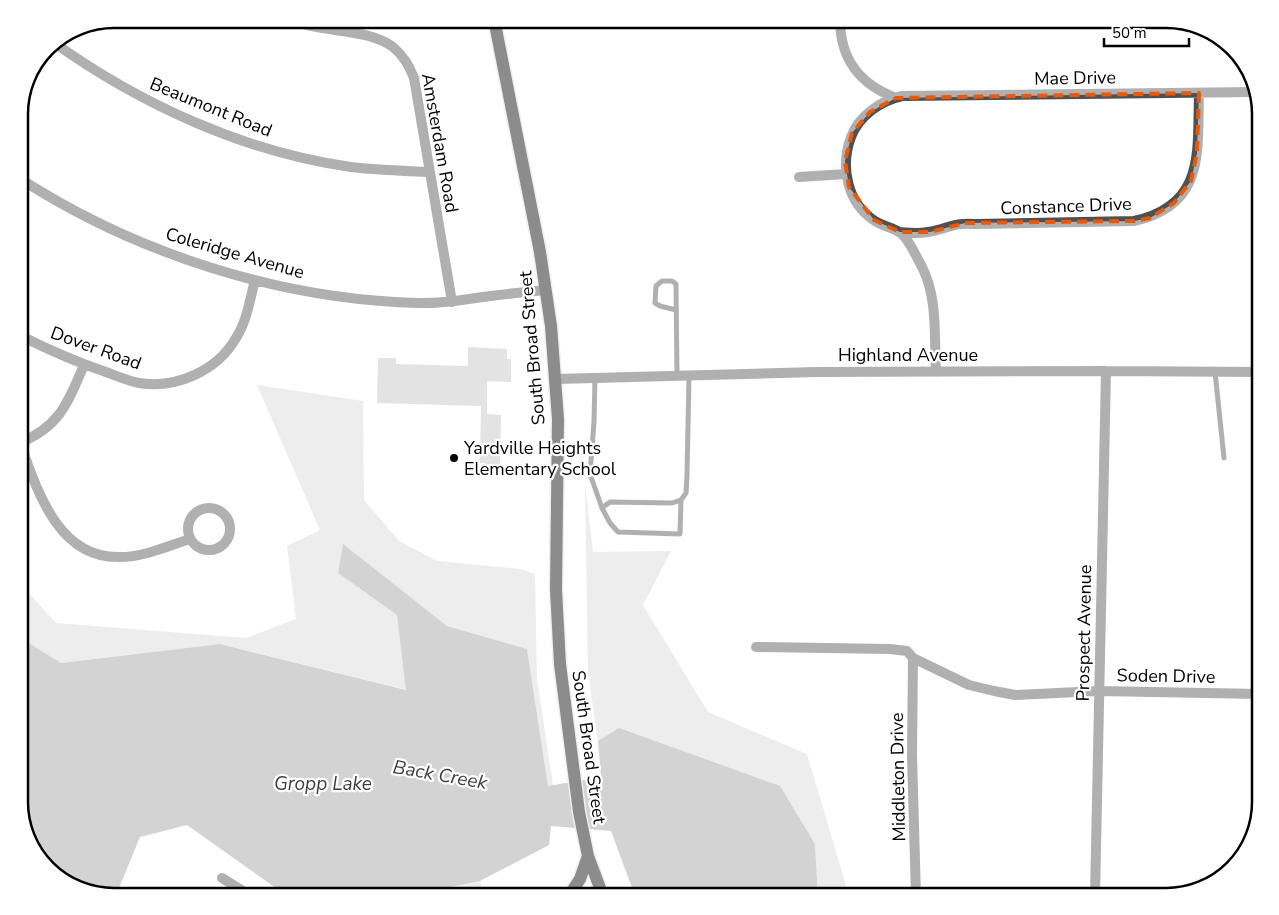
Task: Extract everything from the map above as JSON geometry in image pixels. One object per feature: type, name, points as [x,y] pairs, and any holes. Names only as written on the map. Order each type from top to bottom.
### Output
[{"type":"main road","name":"South Broad Street","points":[[496,28],[546,290],[556,379],[558,447],[556,590],[560,664],[572,766],[594,888]]},
{"type":"main road","name":"South Broad Street","points":[[587,851],[600,888]]},
{"type":"main road","points":[[574,888],[580,879],[587,851]]},
{"type":"street","name":"Amsterdam Road","points":[[321,28],[381,41],[402,55],[409,66],[414,78],[452,302]]},
{"type":"street","points":[[840,28],[844,49],[849,61],[858,74],[869,85],[896,98]]},
{"type":"street","name":"Beaumont Road","points":[[60,47],[112,80],[180,116],[272,150],[311,160],[358,168],[430,172]]},
{"type":"street","name":"Mae Drive","points":[[896,98],[902,96],[1249,92]]},
{"type":"street","name":"Constance Drive","points":[[900,232],[915,234],[930,232],[952,224],[965,223],[1134,221],[1156,215],[1174,203],[1191,181],[1198,153],[1199,93]]},
{"type":"street","points":[[896,98],[881,104],[870,112],[856,127],[847,147],[846,174],[854,199],[863,211],[886,228],[900,232],[914,251],[923,270],[933,306],[936,372]]},
{"type":"street","points":[[799,177],[846,174]]},
{"type":"street","name":"Coleridge Avenue","points":[[28,183],[116,232],[208,266],[255,280],[320,294],[420,303],[452,302],[546,290]]},
{"type":"street","name":"Dover Road","points":[[28,338],[84,365],[130,380],[153,384],[184,379],[200,373],[214,364],[236,339],[243,324],[255,280]]},
{"type":"street","points":[[28,438],[45,429],[67,406],[84,365]]},
{"type":"street","name":"Prospect Avenue","points":[[1095,888],[1106,371]]},
{"type":"street","name":"Highland Avenue","points":[[556,379],[816,372],[1252,372]]},
{"type":"street","points":[[28,467],[37,491],[55,522],[79,545],[91,552],[119,558],[135,556],[190,538]]},
{"type":"street","points":[[214,509],[220,512],[229,522],[229,537],[220,548],[214,550],[200,548],[190,538],[188,525],[191,519],[201,510],[214,509]]},
{"type":"street","name":"Soden Drive","points":[[756,647],[872,648],[907,651],[913,658],[969,684],[1015,695],[1099,691],[1252,694]]},
{"type":"street","name":"Middleton Drive","points":[[913,658],[912,755],[916,888]]},
{"type":"street","points":[[222,878],[238,888]]},
{"type":"lane","points":[[676,310],[660,306],[656,303],[656,286],[662,281],[672,281],[676,284],[677,376]]},
{"type":"lane","points":[[1214,372],[1224,458]]},
{"type":"lane","points":[[595,378],[590,474],[602,508],[610,523],[618,532],[680,534],[681,500],[686,493],[689,375]]},
{"type":"lane","points":[[602,508],[610,502],[672,503],[681,500]]},
{"type":"highlighted area","points":[[1199,93],[1197,153],[1191,181],[1174,203],[1150,218],[1134,221],[965,223],[930,232],[900,232],[874,220],[849,187],[845,161],[852,133],[870,112],[896,98]]},
{"type":"shaded area","points":[[257,385],[363,401],[364,500],[399,541],[437,561],[520,569],[535,574],[537,678],[553,785],[548,786],[527,649],[447,626],[343,545],[338,573],[397,615],[407,690],[220,644],[61,663],[28,643],[28,592],[56,623],[246,638],[296,619],[287,546],[320,530]]},
{"type":"shaded area","points":[[585,484],[593,552],[671,551],[643,605],[708,712],[807,754],[846,888],[818,888],[815,844],[619,729],[598,741],[588,673]]},
{"type":"shaded area","points":[[480,881],[482,888],[442,888]]},
{"type":"water","name":"Gropp Lake","points":[[343,544],[447,626],[527,649],[548,786],[601,777],[598,741],[619,728],[780,786],[815,844],[818,888],[632,888],[611,831],[551,826],[549,845],[480,881],[444,888],[276,888],[187,825],[140,837],[119,888],[102,887],[86,883],[75,879],[61,870],[42,849],[36,840],[30,824],[28,807],[28,643],[61,663],[220,644],[406,690],[397,615],[338,573]]},
{"type":"building","points":[[468,347],[507,349],[507,359],[511,359],[511,382],[487,381],[487,414],[501,415],[500,465],[480,463],[481,406],[377,403],[378,358],[396,358],[396,364],[468,366]]},
{"type":"place","name":"Yardville Heights Elementary School","points":[[454,458]]},
{"type":"water label","name":"Back Creek","points":[[440,775]]}]
